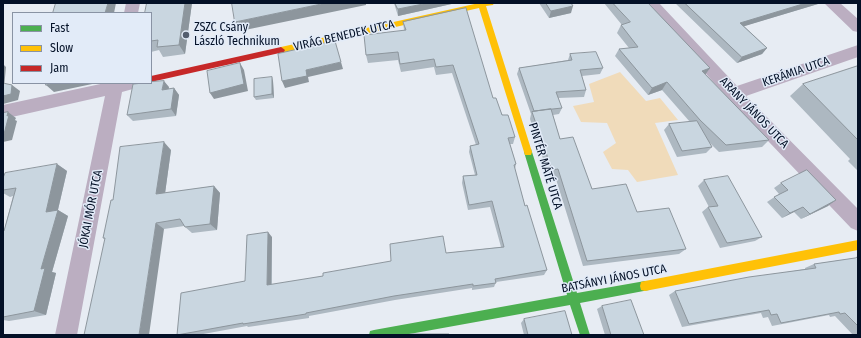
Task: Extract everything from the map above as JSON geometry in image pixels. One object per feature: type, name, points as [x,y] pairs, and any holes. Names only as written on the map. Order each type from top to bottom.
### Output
[{"type":"street","name":"ARANY JÁNOS UTCA","points":[[651,3],[734,94],[858,222]]},
{"type":"street","points":[[831,3],[858,26]]},
{"type":"street","name":"VIRÁG BENEDEK UTCA","points":[[152,79],[486,4]]},
{"type":"street","name":"PINTÉR MÁTÉ UTCA","points":[[486,4],[585,335]]},
{"type":"street","name":"KERÁMIA UTCA","points":[[734,94],[858,51]]},
{"type":"street","points":[[3,112],[122,84]]},
{"type":"street","name":"JÓKAI MÓR UTCA","points":[[66,335],[122,84]]},
{"type":"street","name":"BATSÁNYI JÁNOS UTCA","points":[[374,335],[858,245]]},
{"type":"shaded area","points":[[620,72],[646,101],[660,98],[678,120],[655,123],[678,175],[637,182],[628,170],[612,169],[603,152],[616,143],[607,123],[581,122],[573,106],[594,102],[589,84]]},
{"type":"building","points":[[56,3],[108,3],[105,12],[53,12]]},
{"type":"building","points":[[147,3],[185,3],[179,45],[157,47],[158,40],[152,41],[152,12],[145,12]]},
{"type":"building","points":[[232,3],[326,3],[235,22]]},
{"type":"building","points":[[395,3],[428,3],[398,9]]},
{"type":"building","points":[[546,3],[571,3],[573,6],[551,11]]},
{"type":"building","points":[[613,3],[648,3],[710,68],[702,71],[769,140],[726,145],[700,120],[667,82],[652,88],[619,49],[638,47],[621,25],[630,22]]},
{"type":"building","points":[[685,3],[806,3],[740,23],[767,48],[742,57]]},
{"type":"building","points":[[466,8],[493,98],[496,98],[502,115],[508,115],[515,137],[508,138],[516,164],[514,165],[525,206],[527,205],[547,270],[495,279],[496,283],[473,286],[473,284],[394,296],[306,314],[243,323],[177,335],[181,293],[245,281],[247,235],[268,232],[267,285],[323,276],[323,273],[391,261],[390,244],[443,236],[446,253],[504,247],[492,201],[469,205],[463,176],[477,175],[470,146],[479,144],[453,65],[436,67],[434,59],[400,64],[398,52],[366,55],[364,35],[406,30],[403,22]]},
{"type":"building","points":[[335,41],[341,62],[306,70],[307,76],[282,81],[278,54]]},
{"type":"building","points":[[596,52],[603,68],[580,70],[586,90],[556,92],[562,108],[534,111],[519,68],[572,60],[570,54]]},
{"type":"building","points":[[240,63],[244,84],[210,93],[207,71]]},
{"type":"building","points":[[858,66],[858,140],[803,84]]},
{"type":"building","points":[[272,77],[272,94],[254,97],[254,79]]},
{"type":"building","points":[[164,81],[162,90],[174,88],[171,109],[127,115],[133,84],[152,84],[152,82]]},
{"type":"building","points":[[3,83],[12,85],[11,94],[3,96]]},
{"type":"building","points":[[551,109],[560,139],[573,137],[592,189],[626,184],[637,212],[669,208],[686,249],[587,261],[558,169],[552,170],[532,112]]},
{"type":"building","points":[[8,112],[7,116],[9,115],[3,135],[3,113]]},
{"type":"building","points":[[697,121],[712,147],[682,151],[669,124]]},
{"type":"building","points":[[164,142],[156,194],[214,186],[210,224],[185,227],[180,219],[156,223],[139,335],[84,335],[105,238],[103,238],[111,200],[113,200],[120,147]]},
{"type":"building","points":[[57,164],[46,212],[58,210],[41,269],[45,268],[34,311],[3,317],[3,231],[16,188],[3,190],[3,178],[5,173]]},
{"type":"building","points":[[807,170],[836,200],[810,214],[803,207],[790,213],[774,197],[788,190],[781,183]]},
{"type":"building","points":[[728,176],[762,237],[727,243],[708,207],[718,206],[704,180]]},
{"type":"building","points":[[858,257],[858,326],[845,313],[840,314],[839,312],[781,323],[777,314],[771,315],[769,310],[689,324],[675,291],[749,277],[816,268],[814,264]]},
{"type":"building","points":[[631,300],[644,335],[611,335],[602,306]]},
{"type":"building","points":[[565,311],[572,335],[528,335],[524,319]]},
{"type":"building","points":[[449,334],[449,335],[406,335]]},
{"type":"traffic: fast","points":[[528,152],[585,335]]},
{"type":"traffic: fast","points":[[374,335],[645,286]]},
{"type":"traffic: slow","points":[[281,50],[490,3]]},
{"type":"traffic: slow","points":[[482,5],[528,152]]},
{"type":"traffic: slow","points":[[645,286],[858,245]]},
{"type":"traffic: jam","points":[[152,79],[281,50]]},
{"type":"place","name":"ZSZC Csány László Technikum","points":[[186,35]]}]
